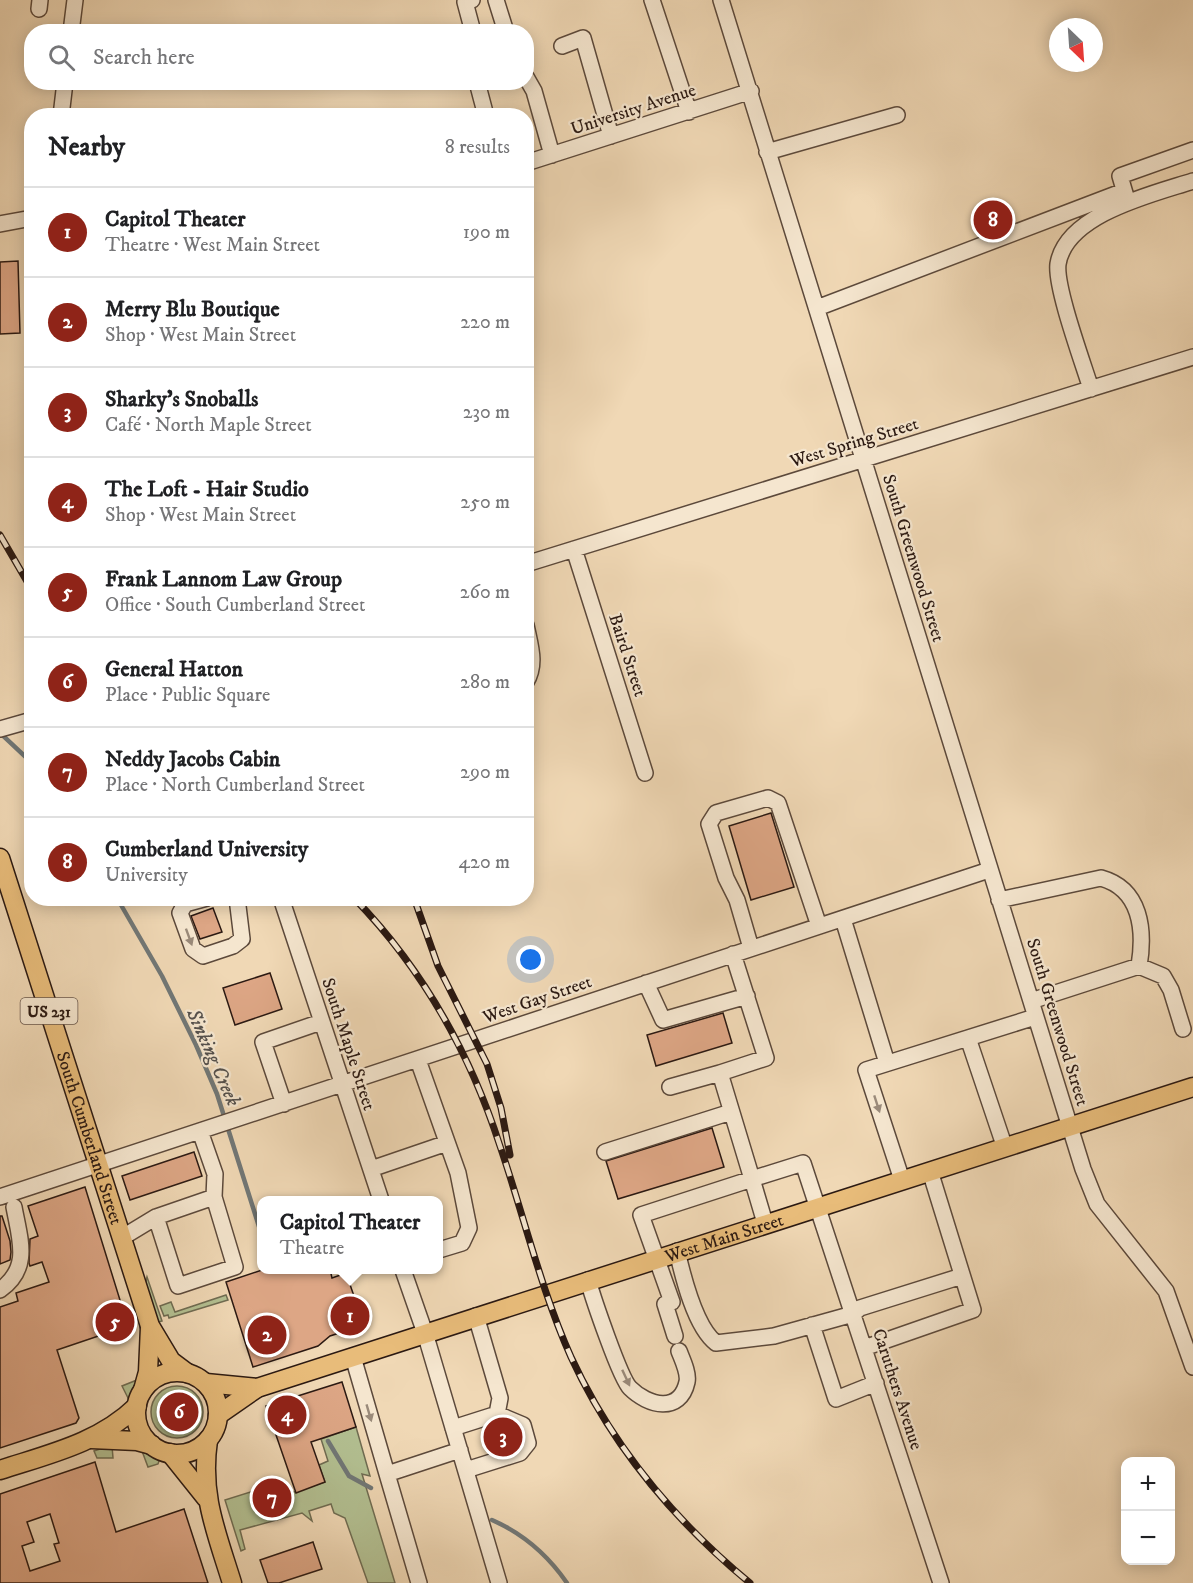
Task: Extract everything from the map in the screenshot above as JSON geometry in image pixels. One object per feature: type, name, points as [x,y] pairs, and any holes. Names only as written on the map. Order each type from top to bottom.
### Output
[{"type":"main road","name":"South Cumberland Street","points":[[0,858],[150,1326],[171,1361],[186,1372]]},
{"type":"main road","name":"West Main Street","points":[[218,1415],[257,1388],[677,1251],[1193,1087]]},
{"type":"main road","points":[[150,1326],[148,1372],[140,1398],[140,1431],[152,1445]]},
{"type":"main road","points":[[0,1470],[91,1439],[122,1420],[151,1381],[162,1375],[186,1372]]},
{"type":"main road","name":"US 231","points":[[186,1372],[206,1383]]},
{"type":"main road","name":"West Main Street","points":[[206,1383],[257,1388]]},
{"type":"main road","points":[[206,1383],[216,1398],[218,1415],[208,1440],[204,1466],[206,1498],[232,1583]]},
{"type":"main road","points":[[91,1439],[137,1441],[170,1453],[190,1452],[208,1440]]},
{"type":"main road","points":[[170,1453],[206,1498]]},
{"type":"street","points":[[72,24],[75,0]]},
{"type":"street","points":[[471,24],[465,2],[472,0]]},
{"type":"street","points":[[496,0],[504,24]]},
{"type":"street","points":[[652,0],[689,112]]},
{"type":"street","name":"South Greenwood Street","points":[[721,0],[1083,1169],[1097,1204],[1166,1291],[1193,1367]]},
{"type":"street","points":[[562,46],[583,38],[611,136]]},
{"type":"street","points":[[62,108],[64,90]]},
{"type":"street","points":[[479,90],[484,108]]},
{"type":"street","points":[[533,90],[552,155]]},
{"type":"street","name":"University Avenue","points":[[534,161],[751,91]]},
{"type":"street","points":[[767,152],[897,114]]},
{"type":"street","points":[[1126,197],[1120,176],[1193,150]]},
{"type":"street","points":[[817,308],[1126,197],[1193,181]]},
{"type":"street","points":[[1091,389],[1063,295],[1058,264],[1071,238],[1092,220],[1126,197]]},
{"type":"street","points":[[0,224],[24,220]]},
{"type":"street","name":"West Spring Street","points":[[534,562],[1193,357]]},
{"type":"street","name":"Baird Street","points":[[574,549],[645,773]]},
{"type":"street","points":[[0,729],[24,722]]},
{"type":"street","points":[[751,948],[737,900],[726,878],[709,824],[716,813],[768,798],[778,803],[819,926]]},
{"type":"street","name":"West Gay Street","points":[[1,1195],[342,1085],[990,870]]},
{"type":"street","points":[[999,900],[1101,878],[1113,882],[1133,900],[1138,911],[1142,944],[1139,966]]},
{"type":"street","points":[[184,906],[180,913],[193,948],[203,956],[233,946],[242,939],[238,906]]},
{"type":"street","name":"South Maple Street","points":[[284,906],[380,1196]]},
{"type":"street","points":[[843,919],[887,1063]]},
{"type":"street","points":[[670,1088],[766,1058],[733,954]]},
{"type":"street","points":[[1031,1001],[1139,966],[1162,976],[1171,990],[1183,1029]]},
{"type":"street","points":[[646,983],[663,1020],[747,996]]},
{"type":"street","points":[[902,1180],[866,1070],[1035,1017]]},
{"type":"street","points":[[284,1104],[263,1042],[321,1022]]},
{"type":"street","points":[[968,1038],[1005,1148]]},
{"type":"street","points":[[418,1060],[458,1173],[469,1228],[462,1242],[443,1248]]},
{"type":"street","points":[[720,1073],[765,1223]]},
{"type":"street","points":[[605,1152],[731,1112]]},
{"type":"street","points":[[156,1217],[178,1286],[235,1267],[214,1197],[215,1174],[200,1131]]},
{"type":"street","points":[[371,1168],[447,1143]]},
{"type":"street","name":"Caruthers Avenue","points":[[752,1179],[803,1163],[941,1583]]},
{"type":"street","points":[[864,1348],[973,1310],[930,1171]]},
{"type":"street","points":[[588,1280],[628,1387],[653,1405],[666,1404],[681,1396],[688,1380],[656,1258],[641,1215],[752,1179]]},
{"type":"street","points":[[123,1237],[156,1217],[214,1197]]},
{"type":"street","points":[[0,1290],[13,1281],[23,1253],[14,1207]]},
{"type":"street","points":[[677,1251],[686,1285],[706,1336],[716,1343],[774,1336],[853,1314],[861,1308],[962,1276]]},
{"type":"street","points":[[405,1274],[425,1333],[499,1583]]},
{"type":"street","points":[[476,1316],[500,1398],[497,1414]]},
{"type":"street","points":[[812,1325],[836,1399],[876,1383]]},
{"type":"street","points":[[353,1357],[419,1583]]},
{"type":"street","points":[[453,1428],[497,1414],[523,1425],[528,1443],[520,1453],[466,1470]]},
{"type":"street","points":[[387,1474],[460,1450]]},
{"type":"green space","points":[[147,1277],[162,1321],[158,1322],[145,1285]]},
{"type":"green space","points":[[226,1295],[228,1300],[169,1318],[168,1315],[164,1316],[160,1306],[171,1302],[175,1312]]},
{"type":"green space","points":[[137,1380],[139,1382],[129,1400],[122,1386]]},
{"type":"green space","points":[[177,1386],[187,1388],[195,1394],[201,1402],[203,1412],[201,1422],[195,1430],[187,1436],[177,1438],[167,1436],[159,1430],[153,1422],[151,1412],[153,1402],[159,1394],[167,1388]]},
{"type":"green space","points":[[356,1427],[370,1476],[362,1474],[395,1583],[368,1583],[345,1518],[334,1513],[331,1504],[309,1511],[312,1521],[302,1513],[240,1530],[245,1549],[241,1551],[225,1500],[285,1481],[291,1493],[325,1482],[319,1465],[328,1461],[321,1439]]},
{"type":"green space","points":[[112,1446],[113,1458],[97,1458],[94,1451]]},
{"type":"green space","points":[[142,1451],[160,1458],[158,1464],[148,1467]]},
{"type":"building","points":[[18,261],[20,333],[0,334],[0,262]]},
{"type":"building","points":[[771,813],[794,887],[751,900],[729,826]]},
{"type":"building","points":[[213,908],[222,932],[200,939],[191,916]]},
{"type":"building","points":[[270,973],[282,1009],[235,1025],[223,988]]},
{"type":"building","points":[[723,1013],[732,1043],[656,1066],[647,1035]]},
{"type":"building","points":[[712,1128],[724,1167],[618,1199],[606,1161]]},
{"type":"building","points":[[194,1152],[202,1176],[130,1200],[122,1176]]},
{"type":"building","points":[[85,1187],[128,1326],[57,1350],[79,1418],[76,1423],[0,1448],[0,1307],[18,1301],[16,1293],[49,1282],[42,1262],[30,1266],[29,1263],[30,1239],[38,1236],[28,1206]]},
{"type":"building","points":[[0,1216],[2,1216],[10,1241],[11,1252],[10,1260],[0,1264]]},
{"type":"building","points":[[257,1272],[257,1274],[331,1274],[332,1278],[346,1274],[364,1325],[330,1336],[318,1346],[253,1367],[226,1282]]},
{"type":"building","points":[[342,1382],[356,1427],[311,1442],[325,1482],[296,1493],[266,1406]]},
{"type":"building","points":[[504,1427],[513,1431],[516,1442],[494,1449],[489,1432]]},
{"type":"building","points":[[95,1462],[116,1532],[184,1509],[208,1583],[0,1583],[0,1494]],"holes":[[[50,1514],[59,1543],[54,1544],[60,1561],[30,1571],[22,1546],[34,1542],[27,1522]]]},
{"type":"building","points":[[313,1542],[322,1569],[279,1583],[268,1583],[260,1560]]},
{"type":"waterway","name":"Sinking Creek","points":[[0,733],[24,756]]},
{"type":"waterway","name":"Sinking Creek","points":[[122,906],[162,976],[196,1045],[217,1094],[257,1220]]},
{"type":"waterway","name":"Sinking Creek","points":[[328,1441],[349,1476],[371,1488]]},
{"type":"waterway","name":"Sinking Creek","points":[[492,1520],[525,1538],[551,1563],[567,1583]]},
{"type":"railway","points":[[0,535],[24,576]]},
{"type":"railway","points":[[361,906],[401,953],[441,1013],[459,1045],[500,1146],[560,1332],[587,1390],[626,1452],[648,1480],[697,1534],[750,1583]]},
{"type":"railway","points":[[417,906],[438,966],[487,1064],[501,1108],[510,1155]]},
{"type":"place","name":"Cumberland University","points":[[993,220]]},
{"type":"place","name":"Capitol Theater","points":[[350,1316]]},
{"type":"place","name":"Frank Lannom Law Group","points":[[115,1322]]},
{"type":"place","name":"Merry Blu Boutique","points":[[267,1335]]},
{"type":"place","name":"General Hatton","points":[[179,1412]]},
{"type":"place","name":"The Loft - Hair Studio","points":[[287,1415]]},
{"type":"place","name":"Sharky's Snoballs","points":[[503,1437]]},
{"type":"place","name":"Neddy Jacobs Cabin","points":[[272,1498]]}]
